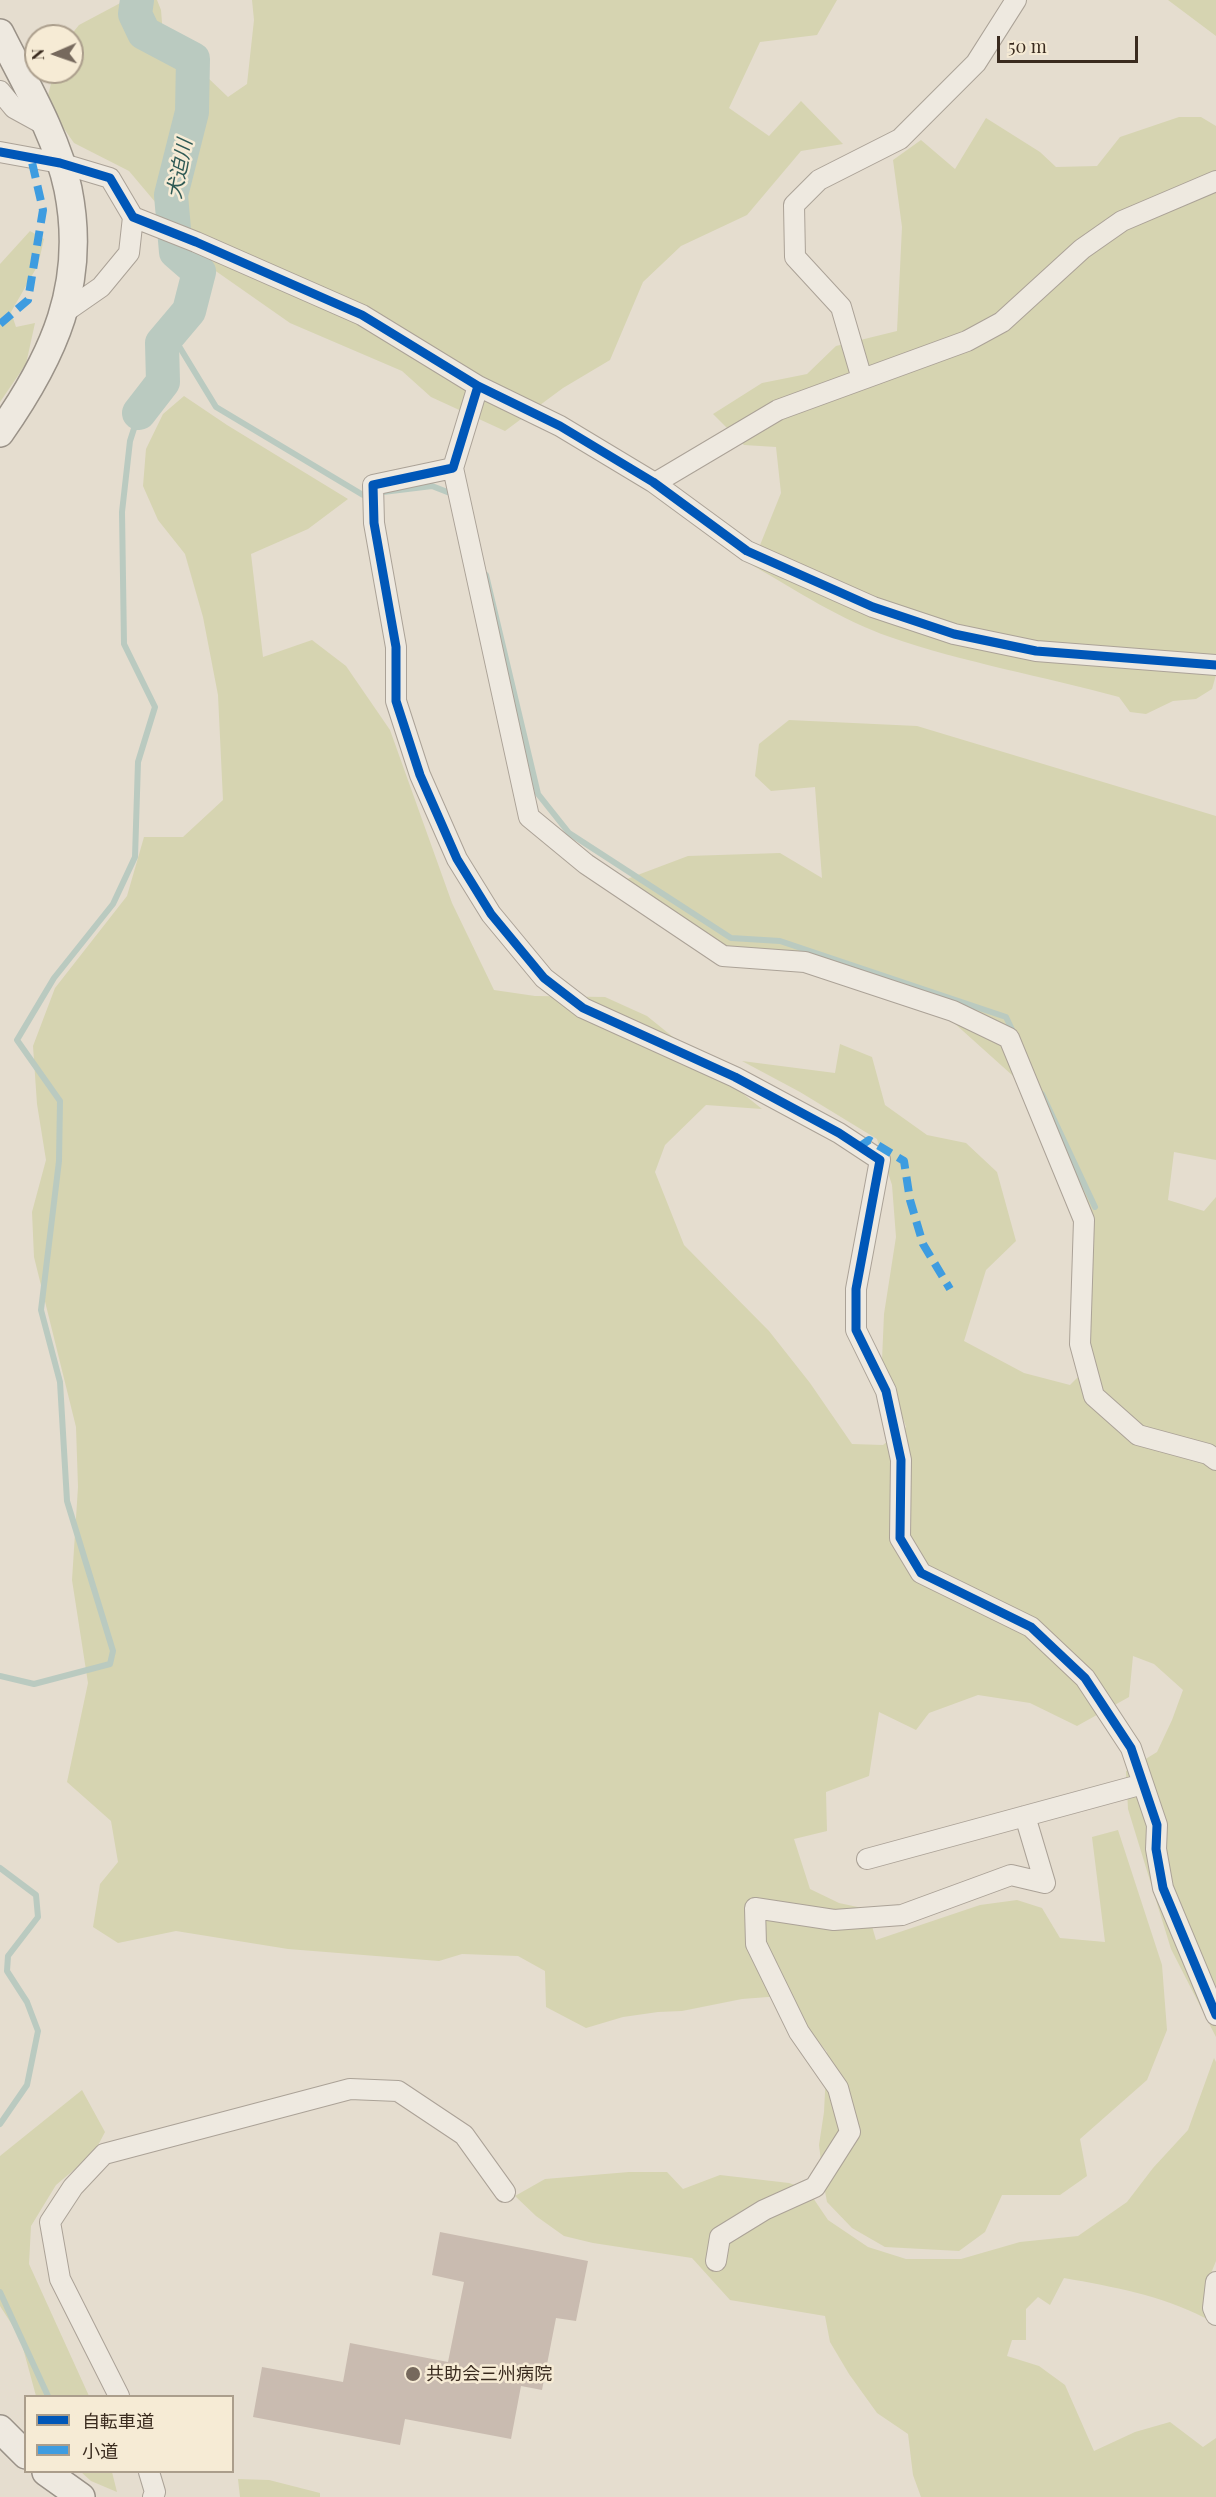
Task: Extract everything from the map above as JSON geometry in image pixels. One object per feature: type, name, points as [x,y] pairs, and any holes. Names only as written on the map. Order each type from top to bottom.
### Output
[{"type":"main road","points":[[0,33],[45,125],[60,164],[68,189],[73,257],[65,312],[57,336],[43,365],[0,433]]},
{"type":"main road","points":[[0,2429],[24,2453]]},
{"type":"main road","points":[[53,2482],[81,2497]]},
{"type":"street","points":[[862,379],[841,306],[795,257],[794,205],[819,180],[900,139],[976,63],[1016,0]]},
{"type":"street","points":[[0,91],[14,108],[45,125]]},
{"type":"street","points":[[0,152],[60,164],[110,178],[133,218],[129,253],[101,287],[65,312]]},
{"type":"street","points":[[654,483],[778,410],[967,341],[1002,322],[1082,249],[1122,220],[1216,181]]},
{"type":"street","points":[[133,218],[196,242],[362,315],[478,386],[560,426],[654,483],[747,551],[873,607],[954,634],[1036,651],[1216,665]]},
{"type":"street","points":[[478,386],[453,468],[529,817],[586,864],[723,956],[805,962],[953,1011],[1009,1038],[1084,1220],[1080,1344],[1094,1396],[1138,1435],[1208,1454],[1216,1460]]},
{"type":"street","points":[[453,468],[373,485],[374,523],[396,647],[396,701],[420,775],[457,859],[491,914],[544,978],[583,1008],[735,1077],[839,1133],[880,1160],[856,1288],[856,1330],[886,1391],[902,1460],[900,1538],[921,1573],[1031,1627],[1084,1678],[1131,1748],[1157,1825],[1156,1850],[1163,1888],[1216,2015]]},
{"type":"street","points":[[867,1859],[1143,1784]]},
{"type":"street","points":[[716,2261],[720,2236],[765,2210],[815,2187],[850,2132],[838,2088],[799,2032],[756,1944],[755,1908],[834,1920],[902,1915],[1011,1875],[1045,1883],[1025,1816]]},
{"type":"street","points":[[118,2395],[60,2279],[50,2222],[73,2187],[104,2154],[350,2089],[398,2091],[464,2135],[505,2192]]},
{"type":"street","points":[[1216,2282],[1213,2308],[1216,2315]]},
{"type":"street","points":[[149,2473],[155,2492],[153,2497]]},
{"type":"shaded area","points":[[126,0],[157,0],[161,10],[163,35],[228,97],[247,84],[254,20],[252,0],[837,0],[817,35],[760,42],[729,108],[769,136],[801,101],[843,144],[801,151],[747,215],[681,246],[643,282],[610,360],[563,388],[505,431],[431,397],[402,371],[290,323],[210,267],[129,171],[74,143],[46,103],[51,84],[84,84],[84,24],[81,24]]},
{"type":"shaded area","points":[[1168,0],[1216,0],[1216,36]]},
{"type":"shaded area","points":[[1179,117],[1201,117],[1216,126],[1216,675],[1212,689],[1196,699],[1173,701],[1146,714],[1130,712],[1119,697],[975,662],[872,630],[820,604],[752,565],[781,493],[776,447],[744,445],[713,414],[762,383],[807,374],[836,346],[897,331],[902,227],[893,160],[921,140],[955,169],[986,118],[1040,152],[1056,167],[1097,166],[1120,137]]},
{"type":"shaded area","points":[[30,231],[44,239],[38,265],[11,312],[16,327],[35,323],[26,364],[0,402],[0,264]]},
{"type":"shaded area","points":[[184,396],[348,499],[308,529],[251,554],[263,657],[312,640],[346,666],[390,730],[452,903],[494,990],[535,996],[605,997],[647,1016],[762,1109],[706,1105],[665,1145],[655,1172],[684,1245],[769,1331],[810,1383],[852,1444],[883,1445],[906,1427],[882,1360],[884,1314],[896,1237],[892,1185],[877,1139],[800,1092],[742,1061],[835,1073],[840,1044],[872,1057],[885,1105],[927,1135],[966,1143],[997,1172],[1016,1241],[986,1270],[964,1341],[1024,1373],[1070,1385],[1089,1366],[1086,1315],[1063,1148],[1022,1084],[953,1022],[842,978],[763,963],[676,929],[627,879],[688,856],[780,853],[822,878],[815,787],[771,791],[755,776],[759,744],[789,720],[917,726],[1216,816],[1216,1160],[1174,1152],[1168,1200],[1204,1211],[1216,1197],[1216,2037],[1171,1949],[1128,1809],[1126,1771],[1157,1752],[1183,1690],[1154,1664],[1133,1656],[1129,1697],[1077,1726],[1030,1703],[978,1695],[929,1713],[916,1730],[879,1712],[869,1776],[826,1792],[827,1831],[794,1839],[810,1889],[839,1903],[867,1909],[876,1940],[980,1905],[1017,1900],[1042,1908],[1060,1938],[1105,1942],[1092,1837],[1118,1830],[1162,1965],[1167,2030],[1147,2080],[1080,2139],[1087,2176],[1060,2195],[1002,2195],[985,2232],[959,2251],[885,2247],[852,2228],[827,2202],[819,2145],[824,2112],[827,2052],[781,1996],[742,1999],[682,2011],[623,2017],[586,2028],[546,2007],[545,1971],[518,1956],[462,1954],[439,1961],[288,1949],[176,1931],[118,1943],[93,1927],[100,1884],[118,1862],[111,1821],[67,1782],[88,1683],[72,1580],[78,1487],[76,1427],[34,1257],[32,1212],[46,1160],[37,1104],[33,1046],[55,988],[127,896],[144,837],[183,837],[223,800],[218,695],[203,617],[185,554],[158,520],[143,486],[146,449],[163,414]]},
{"type":"shaded area","points":[[1214,2058],[1216,2062],[1216,2261],[1205,2288],[1205,2318],[1154,2298],[1064,2278],[1050,2305],[1038,2297],[1026,2309],[1026,2340],[1012,2340],[1007,2356],[1039,2366],[1065,2385],[1094,2451],[1135,2432],[1170,2422],[1203,2447],[1216,2438],[1216,2497],[921,2497],[913,2475],[908,2434],[877,2413],[849,2374],[830,2342],[825,2316],[730,2300],[692,2258],[593,2243],[564,2236],[536,2216],[515,2196],[545,2179],[629,2172],[667,2172],[683,2189],[720,2175],[789,2183],[807,2189],[828,2220],[868,2247],[906,2259],[961,2259],[1020,2242],[1078,2236],[1127,2202],[1153,2168],[1188,2130]]},
{"type":"shaded area","points":[[82,2090],[105,2132],[94,2153],[56,2185],[31,2226],[29,2264],[89,2395],[36,2395],[20,2337],[0,2306],[0,2156]]},
{"type":"shaded area","points":[[82,2473],[112,2473],[117,2492],[91,2481]]},
{"type":"shaded area","points":[[238,2479],[269,2480],[320,2493],[320,2497],[240,2497]]},
{"type":"building","points":[[440,2232],[588,2261],[576,2321],[556,2318],[542,2390],[521,2386],[511,2439],[405,2419],[400,2445],[253,2417],[262,2367],[343,2382],[350,2343],[448,2362],[464,2282],[432,2275]]},
{"type":"waterway","name":"犬迫川","points":[[137,0],[135,14],[144,33],[193,59],[192,112],[171,195],[176,252],[199,272],[189,311],[162,343],[163,382],[139,413]]},
{"type":"waterway","points":[[171,333],[216,407],[363,495],[370,494]]},
{"type":"waterway","points":[[0,1676],[34,1684],[110,1664],[113,1651],[67,1501],[60,1382],[41,1310],[59,1161],[60,1101],[17,1040],[54,978],[113,904],[135,857],[138,762],[155,707],[124,644],[122,512],[130,441],[139,413]]},
{"type":"waterway","points":[[383,492],[432,486],[455,495]]},
{"type":"waterway","points":[[486,575],[538,794],[569,833],[731,938],[780,941],[1006,1017],[1015,1036]]},
{"type":"waterway","points":[[1042,1094],[1095,1207]]},
{"type":"waterway","points":[[0,1868],[36,1895],[38,1917],[8,1956],[7,1971],[27,2002],[38,2031],[27,2085],[0,2124]]},
{"type":"waterway","points":[[0,2292],[48,2395]]},
{"type":"marked path","points":[[0,324],[28,300],[43,210],[31,158]]},
{"type":"marked path","points":[[859,1147],[869,1140],[904,1161],[910,1200],[923,1244],[950,1289]]},
{"type":"cycle path","points":[[0,152],[60,163],[110,178],[133,217],[196,242],[362,315],[478,386],[560,426],[653,482],[747,551],[873,607],[954,634],[1036,651],[1216,665]]},
{"type":"cycle path","points":[[478,386],[453,468],[373,485],[374,523],[396,647],[396,701],[420,775],[457,859],[491,914],[544,978],[583,1008],[735,1077],[839,1133],[880,1160],[856,1289],[856,1330],[886,1391],[901,1460],[900,1538],[921,1573],[1031,1627],[1085,1678],[1131,1748],[1157,1825],[1156,1849],[1163,1888],[1216,2015]]},
{"type":"place","name":"共助会三州病院","points":[[413,2374]]}]
